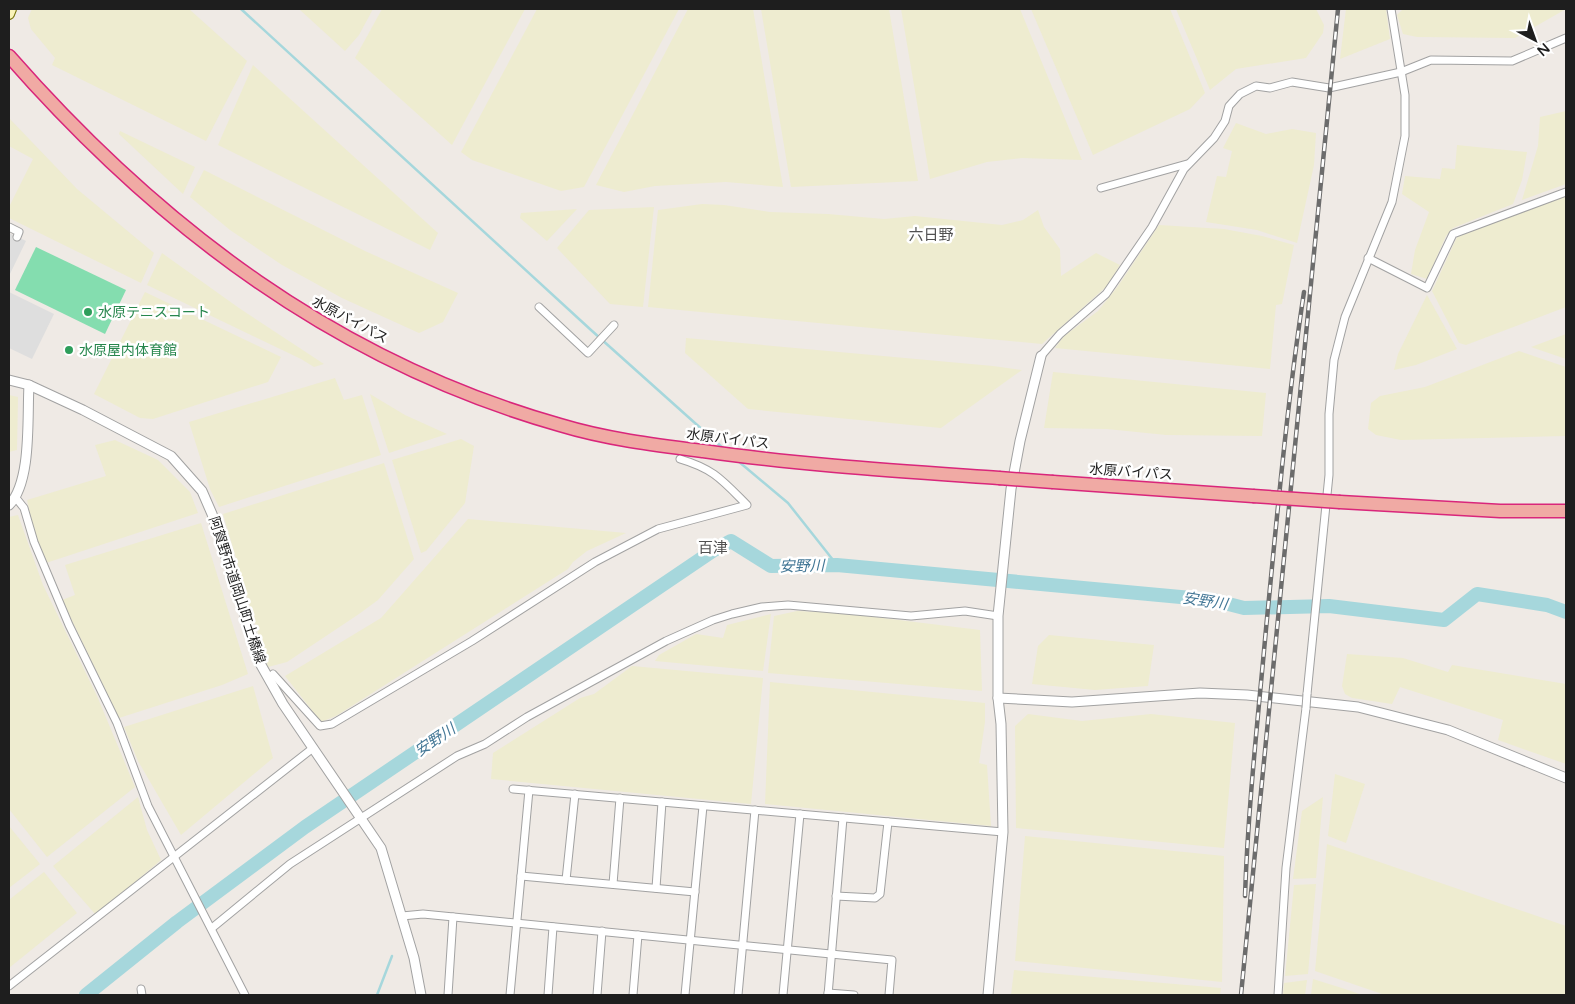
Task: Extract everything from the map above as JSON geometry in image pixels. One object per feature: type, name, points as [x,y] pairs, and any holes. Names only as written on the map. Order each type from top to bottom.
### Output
[{"type":"highway","name":"水原バイパス","points":[[9,56],[73,127],[124,177],[205,245],[299,310],[368,348],[470,396],[561,426],[649,444],[842,468],[1340,502],[1500,511],[1566,511]]},
{"type":"main road","points":[[9,14],[11,9]]},
{"type":"street","points":[[1278,995],[1286,868],[1308,694],[1329,475],[1331,382],[1345,317],[1392,202],[1405,136],[1406,102],[1391,9]]},
{"type":"street","points":[[988,995],[1003,832],[1001,724],[998,698],[998,616],[1007,525],[1020,441],[1040,359],[1060,334],[1106,294],[1152,227],[1169,193],[1188,164],[1214,138],[1225,120],[1229,106],[1240,94],[1256,86],[1270,88],[1292,82],[1329,88],[1401,72],[1431,60],[1512,61],[1566,38]]},
{"type":"street","points":[[1101,188],[1188,164]]},
{"type":"street","points":[[1368,258],[1427,288],[1453,234],[1566,192]]},
{"type":"street","points":[[9,227],[19,232],[17,237]]},
{"type":"street","points":[[540,307],[588,353],[614,326]]},
{"type":"street","name":"阿賀野市道岡山町土橋線","points":[[9,380],[29,385],[136,436],[171,456],[202,492],[212,514],[261,665],[282,704],[381,848],[419,978],[421,995]]},
{"type":"street","points":[[29,385],[25,466],[12,501],[24,508],[34,542],[69,625],[106,699],[143,789],[148,806],[245,995]]},
{"type":"street","points":[[273,674],[320,726],[332,724],[455,651],[556,585],[603,558],[658,529],[747,505],[715,473],[702,466],[680,459]]},
{"type":"street","points":[[210,926],[290,864],[457,756],[485,744],[527,717],[653,648],[713,620],[762,606],[788,605],[911,616],[965,611],[998,616]]},
{"type":"street","points":[[998,698],[1072,702],[1200,693],[1247,695],[1358,707],[1448,730],[1566,778]]},
{"type":"street","points":[[9,986],[175,858],[313,748]]},
{"type":"street","points":[[513,789],[1003,832]]},
{"type":"street","points":[[510,995],[528,790]]},
{"type":"street","points":[[566,880],[575,794]]},
{"type":"street","points":[[613,884],[620,798]]},
{"type":"street","points":[[656,888],[662,802]]},
{"type":"street","points":[[685,995],[703,806]]},
{"type":"street","points":[[738,995],[755,810]]},
{"type":"street","points":[[783,995],[800,814]]},
{"type":"street","points":[[843,818],[828,994],[854,995]]},
{"type":"street","points":[[836,896],[874,898],[880,894],[888,822]]},
{"type":"street","points":[[521,876],[695,892]]},
{"type":"street","points":[[402,916],[423,914],[892,960],[889,995]]},
{"type":"street","points":[[448,995],[453,917]]},
{"type":"street","points":[[548,995],[553,927]]},
{"type":"street","points":[[597,995],[602,932]]},
{"type":"street","points":[[632,995],[638,935]]},
{"type":"shaded area","points":[[32,9],[189,9],[247,61],[206,141],[52,65],[55,58],[31,29],[28,18]]},
{"type":"shaded area","points":[[299,9],[373,9],[359,35],[345,51]]},
{"type":"shaded area","points":[[382,9],[525,9],[452,145],[355,58]]},
{"type":"shaded area","points":[[537,9],[679,9],[584,187],[561,191],[472,160],[461,152]]},
{"type":"shaded area","points":[[688,9],[753,9],[783,187],[726,182],[655,186],[624,192],[596,185]]},
{"type":"shaded area","points":[[761,9],[889,9],[918,181],[791,187]]},
{"type":"shaded area","points":[[901,9],[1020,9],[1082,160],[1022,158],[987,162],[930,179]]},
{"type":"shaded area","points":[[1031,9],[1170,9],[1205,93],[1190,109],[1093,155]]},
{"type":"shaded area","points":[[1176,9],[1316,9],[1324,25],[1323,33],[1306,58],[1236,69],[1210,90]]},
{"type":"shaded area","points":[[1346,9],[1386,9],[1390,39],[1340,59]]},
{"type":"shaded area","points":[[1403,9],[1566,9],[1515,38],[1417,37],[1403,34],[1397,15]]},
{"type":"shaded area","points":[[253,65],[438,233],[430,250],[218,145]]},
{"type":"shaded area","points":[[1566,111],[1566,184],[1522,200],[1538,146],[1540,117]]},
{"type":"shaded area","points":[[9,118],[77,189],[154,253],[141,283],[9,218],[9,207],[33,159],[9,146]]},
{"type":"shaded area","points":[[1236,123],[1266,134],[1292,129],[1316,133],[1314,165],[1297,243],[1257,230],[1206,222],[1217,176],[1226,177],[1232,151],[1223,148]]},
{"type":"shaded area","points":[[120,131],[195,167],[183,194],[119,134]]},
{"type":"shaded area","points":[[1457,145],[1527,152],[1522,180],[1513,204],[1453,228],[1446,236],[1427,279],[1411,274],[1415,250],[1429,212],[1402,194],[1405,176],[1440,179],[1442,168],[1455,169]]},
{"type":"shaded area","points":[[204,170],[365,251],[458,293],[443,322],[419,333],[342,298],[282,265],[230,230],[190,197]]},
{"type":"shaded area","points":[[1566,196],[1566,307],[1466,345],[1459,343],[1432,291],[1457,237]]},
{"type":"shaded area","points":[[702,204],[724,205],[770,212],[828,214],[884,219],[915,216],[1002,225],[1023,220],[1038,210],[1044,227],[1060,249],[1061,276],[1096,253],[1120,265],[1107,286],[1042,344],[648,307],[658,210]]},
{"type":"shaded area","points":[[654,207],[643,307],[610,304],[557,248],[589,210]]},
{"type":"shaded area","points":[[577,209],[547,241],[520,218],[521,213]]},
{"type":"shaded area","points":[[1159,225],[1224,229],[1262,236],[1294,245],[1282,304],[1276,305],[1270,369],[1055,348],[1064,336],[1098,311],[1118,286]]},
{"type":"shaded area","points":[[9,233],[26,241],[9,276]]},
{"type":"shaded area","points":[[162,253],[239,308],[324,364],[314,367],[147,285]]},
{"type":"shaded area","points":[[9,292],[54,314],[32,359],[9,348]]},
{"type":"shaded area","points":[[145,292],[281,357],[268,382],[153,419],[140,418],[94,394]]},
{"type":"shaded area","points":[[1427,295],[1457,349],[1416,365],[1394,370],[1398,354]]},
{"type":"shaded area","points":[[1566,334],[1566,359],[1531,347]]},
{"type":"shaded area","points":[[686,338],[1022,370],[941,428],[748,409],[685,353]]},
{"type":"shaded area","points":[[1519,351],[1566,367],[1566,436],[1401,440],[1376,435],[1368,429],[1371,403],[1380,396],[1425,387]]},
{"type":"shaded area","points":[[1053,372],[1266,393],[1262,436],[1166,435],[1107,429],[1044,428]]},
{"type":"shaded area","points":[[335,378],[344,400],[362,395],[381,455],[219,507],[210,489],[189,422]]},
{"type":"shaded area","points":[[370,394],[405,415],[447,434],[389,453]]},
{"type":"shaded area","points":[[9,395],[18,397],[17,450],[9,452]]},
{"type":"shaded area","points":[[461,439],[474,446],[465,503],[426,551],[421,553],[392,460]]},
{"type":"shaded area","points":[[115,440],[158,460],[190,492],[198,513],[46,563],[33,528],[27,500],[106,476],[95,445]]},
{"type":"shaded area","points":[[384,463],[414,559],[378,600],[287,662],[268,667],[223,514]]},
{"type":"shaded area","points":[[18,515],[43,585],[97,696],[135,787],[47,857],[9,809],[9,517]]},
{"type":"shaded area","points":[[468,519],[626,533],[587,551],[573,562],[568,569],[336,716],[321,722],[285,676],[381,618]]},
{"type":"shaded area","points":[[201,523],[248,674],[222,685],[119,718],[62,600],[75,595],[65,565]]},
{"type":"shaded area","points":[[797,611],[842,613],[980,630],[982,691],[768,673],[774,616]]},
{"type":"shaded area","points":[[771,614],[763,671],[655,661],[659,655],[696,634],[723,638],[727,625]]},
{"type":"shaded area","points":[[1049,635],[1154,645],[1148,686],[1095,690],[1032,684],[1038,646]]},
{"type":"shaded area","points":[[1347,654],[1403,658],[1448,672],[1452,665],[1566,684],[1566,764],[1498,740],[1503,720],[1400,687],[1392,704],[1352,698],[1345,694],[1342,686]]},
{"type":"shaded area","points":[[632,666],[763,678],[751,804],[491,779],[493,753],[580,698],[594,694]]},
{"type":"shaded area","points":[[770,682],[985,703],[985,722],[979,763],[987,765],[991,826],[765,804]]},
{"type":"shaded area","points":[[253,686],[273,758],[181,835],[138,761],[124,727]]},
{"type":"shaded area","points":[[1028,714],[1082,721],[1151,714],[1235,723],[1224,848],[1016,828],[1015,726]]},
{"type":"shaded area","points":[[1335,774],[1365,784],[1346,843],[1328,836]]},
{"type":"shaded area","points":[[138,797],[147,830],[161,860],[96,915],[53,866]]},
{"type":"shaded area","points":[[1323,797],[1316,878],[1293,879],[1302,811]]},
{"type":"shaded area","points":[[9,826],[40,864],[9,888]]},
{"type":"shaded area","points":[[1025,836],[1224,856],[1222,982],[1015,961]]},
{"type":"shaded area","points":[[1327,844],[1566,926],[1566,995],[1385,995],[1315,971]]},
{"type":"shaded area","points":[[44,872],[77,913],[9,968],[9,900]]},
{"type":"shaded area","points":[[1316,884],[1308,974],[1285,976],[1294,885]]},
{"type":"shaded area","points":[[1014,970],[1221,988],[1220,995],[1011,995]]},
{"type":"shaded area","points":[[1313,979],[1345,989],[1362,995],[1311,995]]},
{"type":"shaded area","points":[[1307,980],[1305,995],[1283,995],[1284,983]]},
{"type":"green space","name":"水原テニスコート","points":[[36,247],[126,290],[105,334],[15,290]]},
{"type":"waterway","points":[[241,9],[591,330],[724,449]]},
{"type":"waterway","points":[[738,461],[788,503],[837,565]]},
{"type":"waterway","name":"安野川","points":[[86,995],[177,922],[305,827],[714,550],[731,541],[771,566],[837,565],[1213,600],[1244,608],[1329,606],[1444,620],[1477,594],[1547,605],[1566,612]]},
{"type":"waterway","points":[[377,995],[392,956]]},
{"type":"railway","points":[[1241,995],[1338,9]]},
{"type":"railway","points":[[1245,896],[1251,796],[1274,544],[1287,418],[1304,292]]},
{"type":"place","name":"水原テニスコート","points":[[88,312]]},
{"type":"place","name":"水原屋内体育館","points":[[69,350]]},
{"type":"district","name":"六日野","points":[[931,235]]},
{"type":"district","name":"百津","points":[[713,548]]}]
